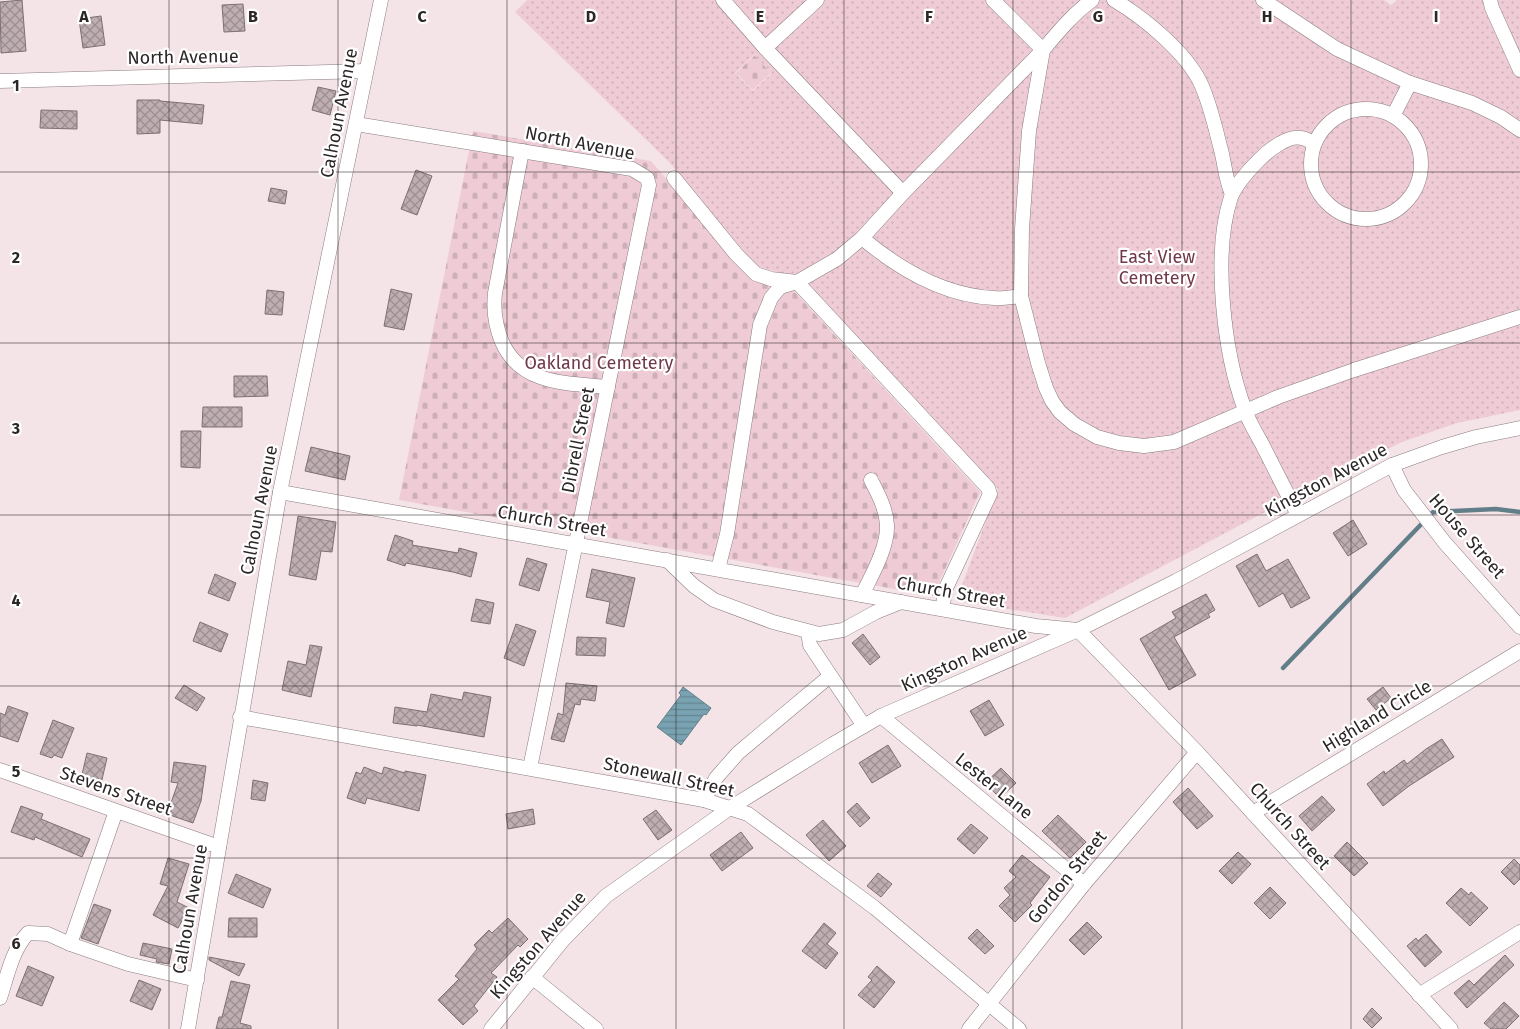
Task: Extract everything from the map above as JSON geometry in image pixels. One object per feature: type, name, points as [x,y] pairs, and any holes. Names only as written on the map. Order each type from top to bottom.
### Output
[{"type":"street","name":"Calhoun Avenue","points":[[188,1029],[280,492],[381,0]]},
{"type":"street","points":[[724,0],[765,48],[903,193]]},
{"type":"street","points":[[765,48],[817,0]]},
{"type":"street","points":[[993,0],[1043,50]]},
{"type":"street","points":[[718,569],[726,534],[760,326],[771,298],[780,287],[797,282],[837,259],[862,238],[903,193],[1043,50],[1078,11],[1092,0]]},
{"type":"street","points":[[1114,0],[1134,11],[1152,26],[1186,62],[1201,83],[1221,149],[1225,175],[1232,194]]},
{"type":"street","points":[[1262,0],[1338,49],[1410,83],[1472,103],[1501,117],[1520,130]]},
{"type":"street","points":[[1490,0],[1520,70]]},
{"type":"street","points":[[1043,50],[1029,130],[1022,229],[1021,296],[1038,363],[1052,401],[1060,412],[1074,424],[1097,437],[1119,443],[1144,446],[1174,442],[1278,397],[1354,370],[1520,317]]},
{"type":"street","name":"North Avenue","points":[[0,81],[366,71]]},
{"type":"street","points":[[1393,116],[1410,83]]},
{"type":"street","points":[[1363,109],[1378,110],[1393,116],[1405,125],[1414,136],[1419,150],[1421,165],[1419,179],[1413,193],[1391,213],[1377,218],[1362,219],[1348,216],[1335,210],[1324,200],[1316,187],[1312,173],[1311,158],[1315,144],[1323,130],[1334,119],[1348,112],[1363,109]]},
{"type":"street","name":"North Avenue","points":[[356,124],[632,170],[647,178]]},
{"type":"street","points":[[1298,515],[1245,411],[1224,320],[1221,269],[1224,227],[1232,194],[1251,168],[1267,152],[1283,142],[1300,137],[1315,144]]},
{"type":"street","points":[[522,151],[493,310],[501,339],[507,354],[520,368],[534,376],[549,380],[608,387]]},
{"type":"street","name":"Dibrell Street","points":[[530,768],[649,186],[647,178]]},
{"type":"street","points":[[674,178],[736,254],[756,274],[772,279],[797,282],[988,488],[990,494],[946,588],[942,609]]},
{"type":"street","points":[[862,238],[895,263],[945,289],[994,298],[1021,296]]},
{"type":"street","name":"Kingston Avenue","points":[[491,1029],[532,977],[585,916],[606,896],[730,808],[881,716],[1078,630],[1176,581],[1392,465],[1451,444],[1520,428]]},
{"type":"street","name":"House Street","points":[[1392,465],[1404,490],[1445,543],[1520,626]]},
{"type":"street","points":[[862,595],[878,563],[887,525],[883,503],[871,480]]},
{"type":"street","name":"Church Street","points":[[280,492],[1036,626],[1078,630],[1198,752],[1451,1029]]},
{"type":"street","points":[[667,560],[694,586],[714,600],[773,622],[819,634],[843,630],[876,612],[901,602]]},
{"type":"street","points":[[808,632],[810,645],[864,726]]},
{"type":"street","name":"Highland Circle","points":[[1253,813],[1520,651]]},
{"type":"street","points":[[704,800],[716,778],[738,753],[830,676]]},
{"type":"street","name":"Lester Lane","points":[[881,716],[1084,884]]},
{"type":"street","name":"Stonewall Street","points":[[240,717],[704,800],[748,814],[875,908],[1019,1029]]},
{"type":"street","name":"Gordon Street","points":[[970,1029],[1084,884],[1198,752]]},
{"type":"street","name":"Stevens Street","points":[[0,770],[219,847]]},
{"type":"street","points":[[70,944],[116,811]]},
{"type":"street","points":[[1419,994],[1520,932]]},
{"type":"street","points":[[0,998],[17,950],[28,933],[48,934],[70,944],[128,964],[197,980]]},
{"type":"street","points":[[532,977],[596,1029]]},
{"type":"green space","name":"East View Cemetery","points":[[527,0],[1384,0],[1391,5],[1397,0],[1520,0],[1520,410],[1457,423],[1402,442],[1331,477],[1065,618],[956,601],[998,489],[798,274],[780,273],[756,266],[670,163],[515,12]],"holes":[[[754,55],[772,73],[753,91],[735,73]]]},
{"type":"green space","points":[[755,55],[771,73],[753,90],[736,73]]},
{"type":"green space","name":"Oakland Cemetery","points":[[473,131],[651,161],[748,274],[769,284],[792,289],[980,492],[933,596],[399,500]]},
{"type":"water","points":[[683,687],[711,708],[706,715],[704,714],[681,745],[657,727],[681,695],[679,693]]},
{"type":"building","points":[[22,0],[26,51],[1,53],[0,2]]},
{"type":"building","points":[[243,4],[245,31],[224,32],[222,5]]},
{"type":"building","points":[[101,16],[105,45],[83,48],[79,19]]},
{"type":"building","points":[[318,87],[336,91],[330,115],[312,110]]},
{"type":"building","points":[[137,100],[160,100],[204,105],[202,124],[160,120],[160,133],[137,134]]},
{"type":"building","points":[[41,110],[77,111],[77,129],[40,128]]},
{"type":"building","points":[[416,170],[432,176],[417,215],[401,209]]},
{"type":"building","points":[[271,188],[287,191],[285,204],[268,201]]},
{"type":"building","points":[[391,289],[412,294],[404,330],[384,326]]},
{"type":"building","points":[[267,290],[284,292],[282,315],[265,314]]},
{"type":"building","points":[[234,376],[267,376],[268,396],[234,397]]},
{"type":"building","points":[[203,407],[242,407],[242,427],[202,427]]},
{"type":"building","points":[[181,431],[201,431],[200,468],[181,467]]},
{"type":"building","points":[[311,447],[350,456],[345,480],[305,471]]},
{"type":"building","points":[[298,516],[336,522],[332,552],[321,551],[316,580],[289,575]]},
{"type":"building","points":[[1353,520],[1367,544],[1348,556],[1333,533]]},
{"type":"building","points":[[395,535],[413,541],[412,545],[458,553],[459,548],[477,553],[471,577],[406,563],[405,566],[387,560]]},
{"type":"building","points":[[1257,554],[1266,571],[1288,559],[1310,598],[1291,608],[1283,593],[1259,607],[1236,566]]},
{"type":"building","points":[[527,558],[547,564],[539,591],[519,585]]},
{"type":"building","points":[[592,569],[635,578],[624,627],[606,623],[610,602],[586,597]]},
{"type":"building","points":[[215,574],[236,583],[229,601],[208,593]]},
{"type":"building","points":[[1206,594],[1215,610],[1208,614],[1210,617],[1174,637],[1196,675],[1169,690],[1140,639],[1176,618],[1172,612]]},
{"type":"building","points":[[476,599],[494,603],[490,624],[471,621]]},
{"type":"building","points":[[200,622],[228,634],[221,652],[193,641]]},
{"type":"building","points":[[516,624],[536,631],[524,666],[504,658]]},
{"type":"building","points":[[863,634],[880,657],[870,665],[852,643]]},
{"type":"building","points":[[577,637],[606,638],[605,656],[576,655]]},
{"type":"building","points":[[310,645],[322,647],[311,697],[282,690],[288,661],[306,665]]},
{"type":"building","points":[[566,683],[597,686],[595,701],[581,699],[580,705],[575,704],[564,742],[551,739],[558,713],[563,715]]},
{"type":"building","points":[[184,685],[205,698],[197,711],[175,698]]},
{"type":"building","points":[[1383,687],[1391,698],[1376,710],[1367,699]]},
{"type":"building","points":[[464,692],[491,697],[484,737],[417,725],[393,723],[395,707],[427,712],[431,694],[462,700]]},
{"type":"building","points":[[989,700],[1004,725],[985,736],[970,711]]},
{"type":"building","points":[[8,706],[28,713],[18,742],[0,736],[0,713],[5,715]]},
{"type":"building","points":[[53,720],[74,728],[62,758],[54,755],[52,758],[40,754]]},
{"type":"building","points":[[1442,739],[1454,757],[1409,786],[1383,806],[1367,784],[1384,771],[1385,774],[1404,760],[1407,764]]},
{"type":"building","points":[[888,745],[901,766],[872,783],[859,763]]},
{"type":"building","points":[[87,753],[107,758],[101,784],[81,779]]},
{"type":"building","points":[[174,762],[206,766],[201,801],[193,823],[167,814],[178,783],[171,782]]},
{"type":"building","points":[[364,767],[382,774],[384,767],[405,773],[405,771],[426,775],[419,811],[367,798],[365,804],[347,798],[356,772],[361,774]]},
{"type":"building","points":[[1001,768],[1016,783],[1000,798],[985,783]]},
{"type":"building","points":[[253,780],[268,783],[265,801],[251,799]]},
{"type":"building","points":[[1188,788],[1213,816],[1197,829],[1173,802]]},
{"type":"building","points":[[1322,796],[1335,810],[1312,831],[1299,816]]},
{"type":"building","points":[[857,803],[870,818],[860,827],[847,812]]},
{"type":"building","points":[[21,806],[43,814],[41,819],[90,839],[82,857],[35,837],[34,840],[11,832]]},
{"type":"building","points":[[533,809],[535,824],[508,829],[506,814]]},
{"type":"building","points":[[656,810],[672,830],[658,840],[643,819]]},
{"type":"building","points":[[1058,815],[1086,842],[1070,858],[1042,831]]},
{"type":"building","points":[[823,820],[846,846],[829,861],[806,835]]},
{"type":"building","points":[[971,824],[988,838],[974,854],[957,839]]},
{"type":"building","points":[[741,832],[753,848],[722,871],[710,855]]},
{"type":"building","points":[[1347,842],[1368,863],[1354,876],[1334,856]]},
{"type":"building","points":[[1238,852],[1251,864],[1232,884],[1219,871]]},
{"type":"building","points":[[1022,855],[1050,877],[1030,903],[1032,905],[1015,922],[999,906],[1010,895],[1004,888],[1016,877],[1009,871]]},
{"type":"building","points":[[168,858],[189,864],[177,902],[189,908],[178,928],[153,915],[168,886],[160,884]]},
{"type":"building","points":[[1514,859],[1520,865],[1520,879],[1514,885],[1501,872]]},
{"type":"building","points":[[878,873],[892,884],[881,897],[867,886]]},
{"type":"building","points":[[236,874],[271,889],[263,908],[228,893]]},
{"type":"building","points":[[1270,887],[1286,903],[1270,919],[1254,903]]},
{"type":"building","points":[[1461,888],[1469,895],[1471,892],[1488,908],[1470,926],[1446,903]]},
{"type":"building","points":[[94,904],[111,910],[98,944],[81,938]]},
{"type":"building","points":[[229,918],[257,918],[257,937],[228,937]]},
{"type":"building","points":[[508,918],[528,939],[520,947],[518,945],[491,973],[497,977],[474,1006],[478,1011],[463,1025],[438,1000],[459,979],[455,976],[477,949],[474,945],[489,930],[492,933]]},
{"type":"building","points":[[1087,922],[1102,937],[1084,955],[1069,940]]},
{"type":"building","points":[[824,923],[836,933],[827,944],[838,953],[826,969],[802,951]]},
{"type":"building","points":[[977,929],[994,946],[985,954],[968,938]]},
{"type":"building","points":[[1426,934],[1442,952],[1425,967],[1407,946],[1416,938],[1418,941]]},
{"type":"building","points":[[143,943],[172,949],[169,964],[156,962],[157,959],[140,955]]},
{"type":"building","points":[[1505,955],[1514,965],[1467,1008],[1454,993],[1469,980],[1474,985]]},
{"type":"building","points":[[209,957],[245,964],[239,976],[209,960]]},
{"type":"building","points":[[28,966],[54,977],[42,1006],[16,996]]},
{"type":"building","points":[[877,966],[895,982],[874,1008],[858,995],[872,980],[868,977]]},
{"type":"building","points":[[139,980],[161,989],[152,1010],[130,1001]]},
{"type":"building","points":[[231,981],[250,985],[240,1023],[251,1026],[251,1029],[216,1029],[219,1017],[222,1017]]},
{"type":"building","points":[[1504,1002],[1519,1016],[1506,1029],[1491,1029],[1484,1023]]},
{"type":"building","points":[[1372,1008],[1382,1018],[1372,1028],[1363,1019]]},
{"type":"waterway","points":[[1283,668],[1433,512],[1496,509],[1520,512]]}]
